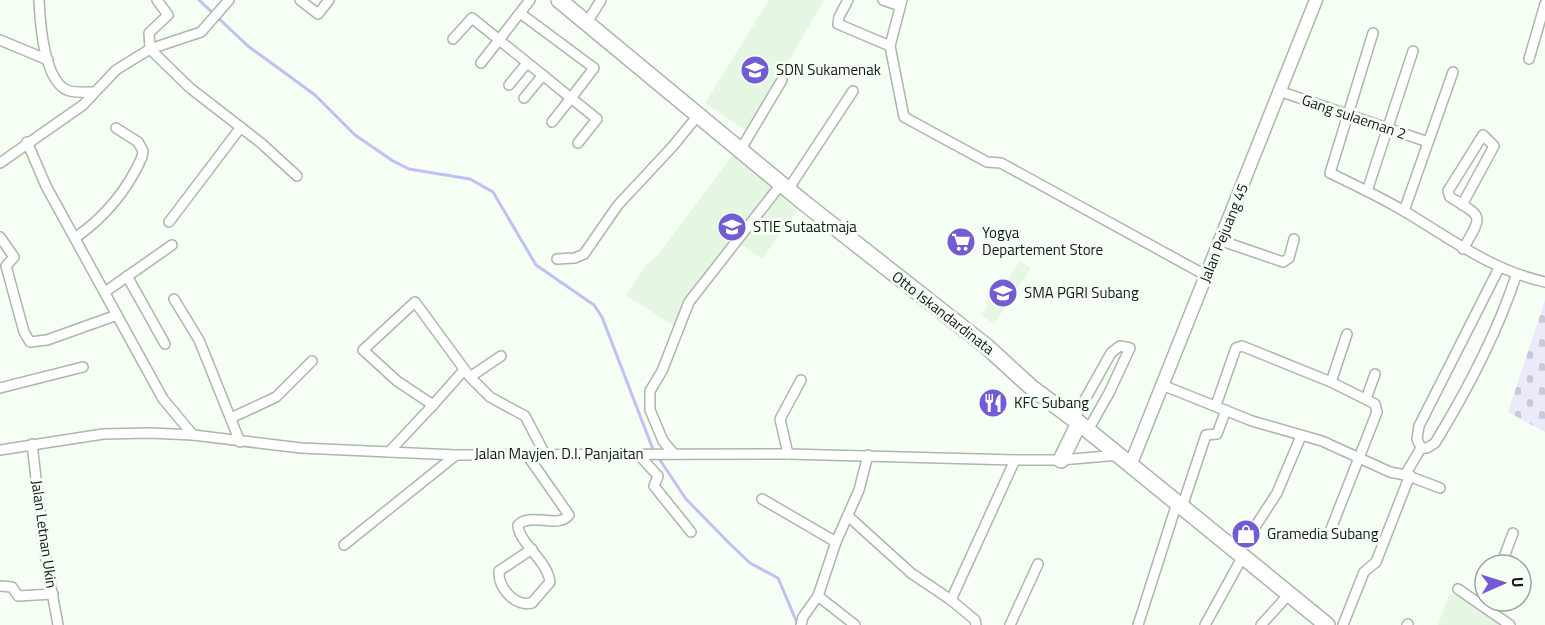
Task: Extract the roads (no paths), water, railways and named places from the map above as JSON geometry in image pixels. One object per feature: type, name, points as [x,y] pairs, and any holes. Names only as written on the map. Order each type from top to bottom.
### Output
[{"type":"main road","name":"Otto Iskandardinata","points":[[559,0],[786,185],[803,202],[986,346],[1032,388],[1080,424],[1327,625]]},
{"type":"main road","points":[[1061,460],[1080,424]]},
{"type":"street","points":[[39,0],[45,60],[53,76],[59,85],[70,91],[93,93]]},
{"type":"street","points":[[157,0],[168,15],[149,33],[150,49],[190,88],[241,127],[297,176]]},
{"type":"street","points":[[300,0],[318,14],[329,0]]},
{"type":"street","points":[[481,63],[530,0]]},
{"type":"street","points":[[586,24],[601,0]]},
{"type":"street","points":[[848,0],[838,24],[890,46]]},
{"type":"street","points":[[883,0],[901,3],[890,46],[904,117],[987,162],[1001,163],[1207,276]]},
{"type":"street","name":"Jalan Pejuang 45","points":[[1125,461],[1162,385],[1222,240],[1316,0]]},
{"type":"street","points":[[0,163],[83,105],[116,70],[150,49],[201,32],[227,2]]},
{"type":"street","points":[[1529,59],[1545,4]]},
{"type":"street","points":[[520,13],[594,68],[552,122]]},
{"type":"street","points":[[453,39],[472,18],[597,119],[578,143]]},
{"type":"street","points":[[1373,33],[1330,173],[1404,211],[1463,249],[1498,268],[1516,276],[1545,282]]},
{"type":"street","points":[[0,40],[45,60]]},
{"type":"street","points":[[1367,191],[1413,51]]},
{"type":"street","points":[[509,85],[527,63]]},
{"type":"street","points":[[1404,211],[1453,72]]},
{"type":"street","points":[[524,99],[543,75]]},
{"type":"street","points":[[741,149],[782,80]]},
{"type":"street","points":[[670,454],[649,403],[650,391],[662,371],[690,302],[786,185],[853,91]]},
{"type":"street","name":"Gang sulaeman 2","points":[[1279,91],[1428,142]]},
{"type":"street","points":[[556,259],[584,254],[618,205],[673,146],[699,114]]},
{"type":"street","points":[[169,222],[241,127]]},
{"type":"street","points":[[75,238],[90,227],[122,195],[142,157],[143,151],[139,144],[116,128]]},
{"type":"street","points":[[1462,205],[1494,146],[1483,135],[1448,191],[1450,197],[1462,205],[1474,212],[1478,223],[1463,249]]},
{"type":"street","points":[[27,142],[46,186],[163,399],[193,435]]},
{"type":"street","points":[[0,237],[15,257],[6,266],[24,333],[30,342],[47,340],[117,315]]},
{"type":"street","points":[[1222,240],[1283,262],[1289,258],[1294,238]]},
{"type":"street","points":[[105,292],[172,245]]},
{"type":"street","points":[[1344,625],[1364,572],[1376,562],[1408,475],[1421,448],[1417,439],[1419,426],[1498,268]]},
{"type":"street","points":[[127,276],[165,344]]},
{"type":"street","points":[[1421,448],[1427,448],[1435,443],[1472,381],[1501,319],[1516,276]]},
{"type":"street","points":[[174,299],[199,340],[240,442]]},
{"type":"street","points":[[433,405],[397,381],[365,353],[364,346],[415,302],[467,374],[490,396],[525,416],[545,454]]},
{"type":"street","points":[[1331,382],[1347,334]]},
{"type":"street","points":[[1120,346],[1130,348],[1109,393],[1080,424],[1111,353],[1120,346]]},
{"type":"street","points":[[1216,405],[1239,346],[1245,346],[1331,382],[1375,404],[1377,412],[1329,534]]},
{"type":"street","points":[[389,452],[433,405],[467,374],[501,356]]},
{"type":"street","points":[[231,418],[276,397],[312,361]]},
{"type":"street","points":[[0,388],[83,367]]},
{"type":"street","points":[[1366,399],[1375,374]]},
{"type":"street","points":[[788,454],[780,419],[801,380]]},
{"type":"street","points":[[1162,385],[1226,410],[1327,443],[1390,472],[1408,475],[1440,488]]},
{"type":"street","points":[[1138,625],[1179,505],[1206,435],[1217,434],[1226,410]]},
{"type":"street","name":"Jalan Mayjen. D.I. Panjaitan","points":[[0,449],[103,434],[193,435],[240,442],[456,454],[788,454],[1125,461]]},
{"type":"street","points":[[1205,625],[1240,555],[1277,493],[1301,436]]},
{"type":"street","name":"Jalan Letnan Ukin","points":[[32,444],[58,625]]},
{"type":"street","points":[[344,545],[456,454]]},
{"type":"street","points":[[642,454],[658,476],[654,486],[691,532]]},
{"type":"street","points":[[527,455],[569,515],[563,519],[521,522],[519,532],[532,549],[548,574],[550,582],[532,603],[518,603],[499,579],[499,571],[532,549]]},
{"type":"street","points":[[802,621],[818,596],[836,542],[860,490],[868,456]]},
{"type":"street","points":[[951,600],[1015,460]]},
{"type":"street","points":[[762,499],[836,542]]},
{"type":"street","points":[[848,516],[911,573],[951,600],[975,620],[976,625]]},
{"type":"street","points":[[1506,553],[1513,533]]},
{"type":"street","points":[[1010,625],[1038,564]]},
{"type":"street","points":[[0,586],[12,586],[18,596],[52,594]]},
{"type":"street","points":[[1458,589],[1473,596]]},
{"type":"street","points":[[1261,625],[1290,593]]},
{"type":"street","points":[[818,596],[855,625]]},
{"type":"street","points":[[1496,613],[1510,625]]},
{"type":"waterway","points":[[199,0],[248,46],[315,95],[355,135],[393,161],[409,169],[470,179],[493,192],[536,265],[594,305],[602,317],[654,452]]},
{"type":"waterway","points":[[658,457],[686,499],[730,544],[750,563],[778,578],[798,625]]},
{"type":"place","name":"SDN Sukamenak","points":[[755,70]]},
{"type":"place","name":"STIE Sutaatmaja","points":[[732,227]]},
{"type":"place","name":"Yogya Departement Store","points":[[961,242]]},
{"type":"place","name":"SMA PGRI Subang","points":[[1003,293]]},
{"type":"place","name":"KFC Subang","points":[[993,403]]},
{"type":"place","name":"Gramedia Subang","points":[[1246,534]]}]
